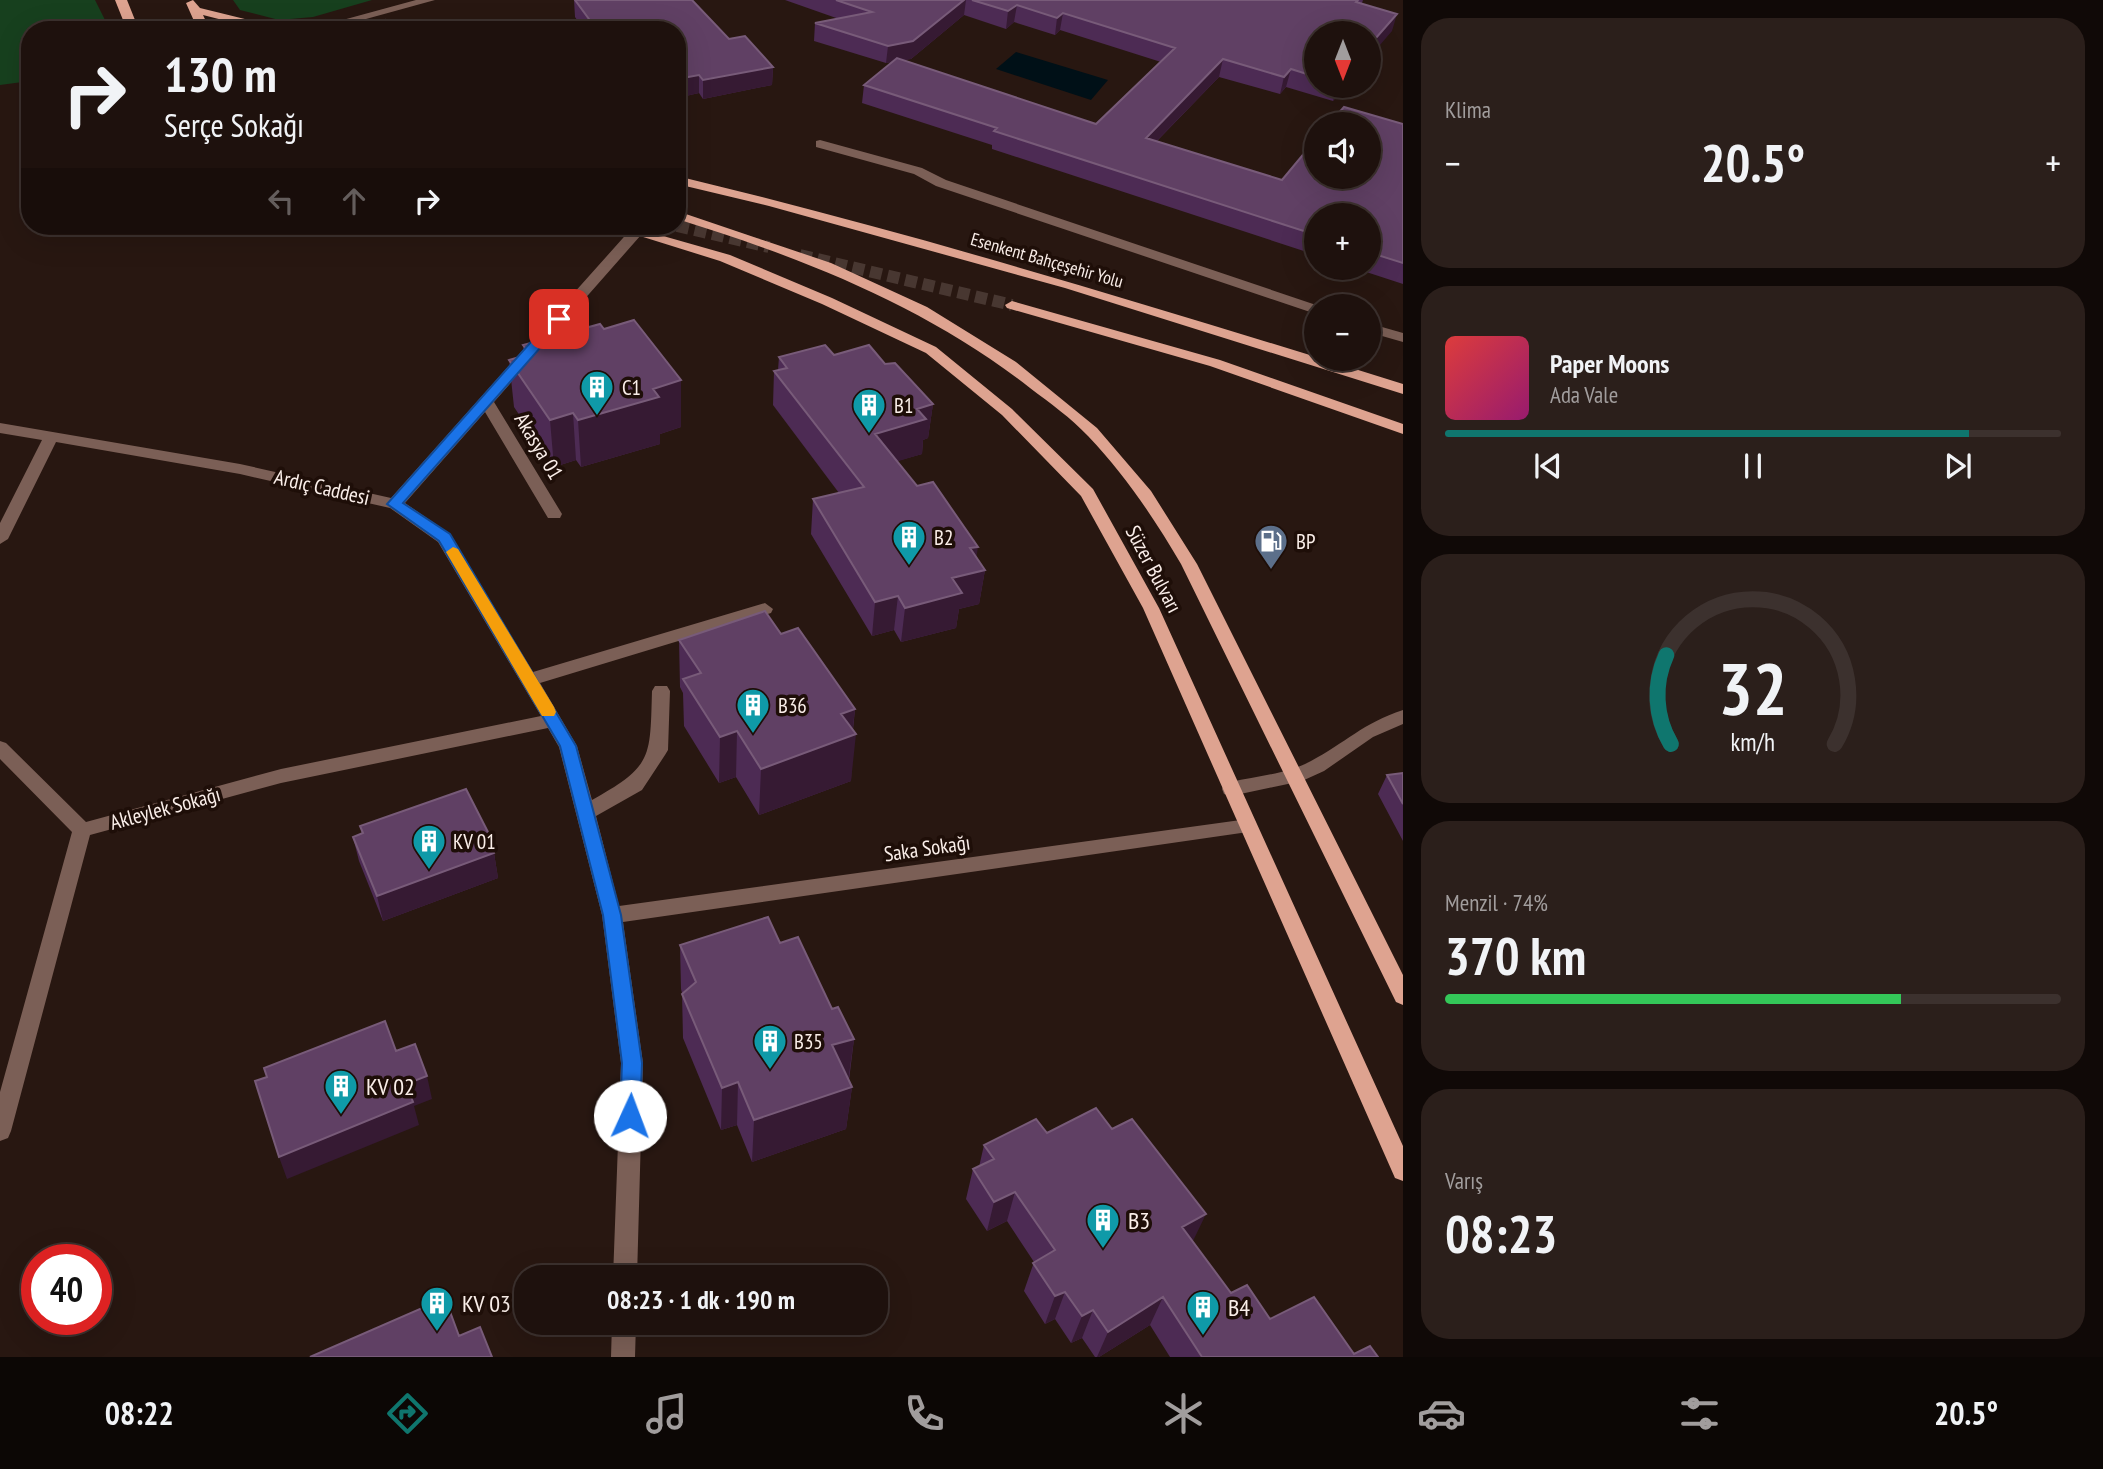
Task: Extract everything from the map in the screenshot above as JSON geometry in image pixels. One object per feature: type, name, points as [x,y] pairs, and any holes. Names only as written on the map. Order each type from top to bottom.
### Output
[{"type":"main road","points":[[121,0],[130,21]]},
{"type":"main road","points":[[193,5],[245,21]]},
{"type":"main road","name":"Esenkent Bahçeşehir Yolu","points":[[686,182],[773,202],[1070,285],[1403,389]]},
{"type":"main road","name":"Süzer Bulvarı","points":[[686,218],[746,235],[851,275],[935,316],[1022,372],[1092,430],[1155,506],[1205,593],[1403,996]]},
{"type":"main road","name":"Süzer Bulvarı","points":[[646,235],[725,258],[827,300],[931,350],[1007,412],[1087,493],[1151,608],[1403,1171]]},
{"type":"main road","points":[[1012,305],[1215,363],[1403,429]]},
{"type":"street","points":[[346,21],[429,0]]},
{"type":"street","points":[[820,144],[918,171],[941,183],[1304,306]]},
{"type":"street","points":[[395,504],[633,235]]},
{"type":"street","points":[[1381,331],[1403,338]]},
{"type":"street","name":"Akasya 01","points":[[486,401],[554,514]]},
{"type":"street","name":"Ardıç Caddesi","points":[[0,428],[240,469],[395,504],[444,538],[568,746],[612,915],[632,1063],[625,1265]]},
{"type":"street","points":[[0,540],[51,437]]},
{"type":"street","points":[[529,680],[765,608]]},
{"type":"street","points":[[585,813],[635,785],[659,750],[661,691]]},
{"type":"street","points":[[1231,789],[1295,776],[1318,766],[1367,732],[1403,718]]},
{"type":"street","name":"Akleylek Sokağı","points":[[0,1131],[82,830],[281,776],[553,720]]},
{"type":"street","points":[[0,748],[82,830]]},
{"type":"street","name":"Saka Sokağı","points":[[612,915],[1248,826]]},
{"type":"street","points":[[623,1357],[624,1335]]},
{"type":"green space","points":[[0,0],[95,0],[106,21],[21,21],[21,82],[0,85]]},
{"type":"green space","points":[[233,0],[372,0],[313,17],[279,20],[240,10]]},
{"type":"shaded area","points":[[1016,52],[1108,80],[1091,100],[996,69]]},
{"type":"building","points":[[575,0],[692,0],[729,39],[745,36],[773,67],[703,80],[699,75],[686,77],[686,21],[590,21]]},
{"type":"building","points":[[836,0],[964,0],[913,41],[888,46],[815,23],[872,12]]},
{"type":"building","points":[[972,0],[1358,0],[1356,2],[1397,14],[1381,32],[1381,21],[1304,21],[1304,73],[1291,69],[1284,77],[1223,59],[1146,138],[1282,180],[1304,153],[1304,189],[1381,189],[1381,118],[1403,124],[1403,263],[1381,256],[1381,203],[1304,203],[1304,231],[994,131],[997,128],[864,85],[897,58],[1096,124],[1175,48],[1063,13],[1057,18],[1017,5],[1008,11]]},
{"type":"building","points":[[1344,107],[1361,112],[1340,112]]},
{"type":"building","points":[[634,320],[681,380],[653,389],[659,397],[578,420],[573,413],[550,420],[509,360],[530,354],[523,345],[600,324],[604,329]]},
{"type":"building","points":[[825,345],[834,355],[869,345],[885,364],[895,363],[933,404],[917,409],[926,419],[875,434],[917,486],[933,482],[978,547],[970,548],[985,570],[952,578],[962,593],[905,608],[898,596],[875,602],[813,499],[864,487],[774,371],[787,368],[779,357]]},
{"type":"building","points":[[765,611],[781,634],[798,628],[855,709],[841,714],[856,734],[761,769],[737,731],[720,737],[683,679],[701,673],[679,640]]},
{"type":"building","points":[[1403,773],[1403,804],[1387,775]]},
{"type":"building","name":"KV 01","points":[[466,789],[491,838],[488,839],[494,853],[377,896],[353,837],[363,833],[360,826]]},
{"type":"building","name":"B35","points":[[768,917],[780,943],[798,937],[832,1009],[838,1007],[854,1039],[832,1045],[852,1087],[754,1120],[738,1082],[722,1088],[682,994],[696,982],[680,945]]},
{"type":"building","name":"KV 02","points":[[385,1021],[396,1051],[415,1044],[427,1076],[406,1084],[413,1102],[279,1157],[255,1081],[267,1077],[264,1068]]},
{"type":"building","points":[[1096,1108],[1112,1129],[1132,1119],[1206,1214],[1182,1227],[1231,1293],[1247,1285],[1270,1319],[1314,1297],[1354,1354],[1370,1346],[1378,1357],[1202,1357],[1163,1297],[1108,1332],[1093,1310],[1082,1316],[1065,1292],[1055,1296],[1033,1263],[1055,1250],[1015,1192],[994,1202],[973,1169],[994,1159],[984,1145],[1036,1119],[1047,1133]]},
{"type":"building","points":[[445,1298],[459,1336],[480,1327],[492,1357],[310,1357]]},
{"type":"tunnel","points":[[686,228],[769,247]]},
{"type":"tunnel","points":[[800,255],[1012,305]]},
{"type":"slow traffic","points":[[453,552],[548,712]]},
{"type":"place","name":"C1","points":[[597,417]]},
{"type":"place","name":"B1","points":[[869,435]]},
{"type":"place","name":"B2","points":[[909,567]]},
{"type":"place","name":"BP","points":[[1271,571]]},
{"type":"place","name":"B36","points":[[753,735]]},
{"type":"place","name":"KV 01","points":[[429,871]]},
{"type":"place","name":"B35","points":[[770,1071]]},
{"type":"place","name":"KV 02","points":[[341,1116]]},
{"type":"place","name":"B3","points":[[1103,1250]]},
{"type":"place","name":"KV 03","points":[[437,1333]]},
{"type":"place","name":"B4","points":[[1203,1337]]},
{"type":"route","points":[[559,319],[395,504],[444,538],[568,746],[612,915],[632,1063],[630,1116]]}]
